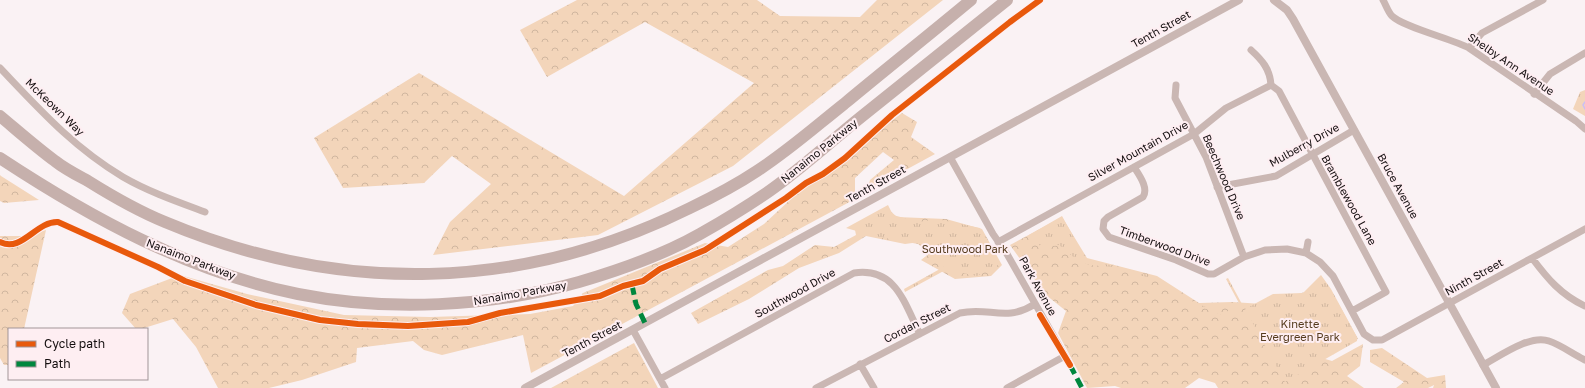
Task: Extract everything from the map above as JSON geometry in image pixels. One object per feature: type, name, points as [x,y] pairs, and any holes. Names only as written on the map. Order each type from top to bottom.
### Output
[{"type":"highway","name":"Nanaimo Parkway","points":[[0,116],[57,163],[110,195],[164,222],[245,251],[296,264],[361,273],[421,274],[477,272],[535,263],[598,247],[655,226],[711,198],[756,172],[798,141],[971,0]]},
{"type":"highway","name":"Nanaimo Parkway","points":[[0,158],[42,186],[103,221],[173,255],[228,275],[298,294],[352,302],[426,305],[493,300],[551,290],[601,275],[652,257],[698,235],[769,191],[1007,0]]},
{"type":"street","name":"Tenth Street","points":[[525,388],[1239,0]]},
{"type":"street","name":"Bruce Avenue","points":[[1274,0],[1287,10],[1293,19],[1496,388]]},
{"type":"street","name":"Shelby Ann Avenue","points":[[1383,0],[1389,11],[1399,21],[1458,42],[1469,48],[1534,94],[1576,121],[1585,129]]},
{"type":"street","points":[[1469,48],[1482,33],[1543,0]]},
{"type":"street","points":[[1251,50],[1262,61],[1270,75],[1271,85]]},
{"type":"street","points":[[1534,94],[1550,74],[1585,53]]},
{"type":"street","name":"McKeown Way","points":[[0,68],[59,130],[90,155],[124,178],[205,212]]},
{"type":"street","name":"Beechwood Drive","points":[[1176,85],[1175,98],[1206,157],[1244,257]]},
{"type":"street","name":"Silver Mountain Drive","points":[[998,242],[1194,134],[1226,108],[1271,85]]},
{"type":"street","name":"Bramblewood Lane","points":[[1271,85],[1279,91],[1386,292],[1352,311]]},
{"type":"street","name":"Mulberry Drive","points":[[1217,187],[1276,176],[1354,130]]},
{"type":"street","name":"Park Avenue","points":[[950,157],[1070,365]]},
{"type":"street","name":"Timberwood Drive","points":[[1134,167],[1144,184],[1145,194],[1143,197],[1108,217],[1104,221],[1102,229],[1109,237],[1176,260],[1208,274],[1214,274],[1244,257],[1265,250],[1287,249],[1306,253],[1320,262],[1334,276],[1364,334],[1373,340]]},
{"type":"street","name":"Ninth Street","points":[[1373,340],[1382,340],[1585,229]]},
{"type":"street","points":[[1306,253],[1308,242]]},
{"type":"street","points":[[1532,258],[1550,282],[1565,294],[1585,306]]},
{"type":"street","name":"Southwood Drive","points":[[660,379],[854,273],[866,272],[878,274],[889,281],[896,289],[920,334]]},
{"type":"street","name":"Cordan Street","points":[[816,388],[960,313],[973,310],[1004,315],[1018,313],[1035,304]]},
{"type":"street","points":[[633,330],[665,388]]},
{"type":"street","points":[[1483,365],[1528,341],[1539,339],[1549,341],[1585,360]]},
{"type":"street","points":[[1007,388],[1065,356]]},
{"type":"street","points":[[860,364],[874,388]]},
{"type":"green space","points":[[577,0],[757,0],[780,16],[860,17],[877,0],[943,0],[733,166],[598,235],[433,255],[450,222],[491,184],[452,156],[424,183],[343,188],[314,138],[419,73],[624,196],[754,83],[645,22],[547,77],[520,30]]},
{"type":"green space","points":[[1585,90],[1585,116],[1573,109],[1580,92]]},
{"type":"green space","points":[[902,113],[917,122],[911,137],[935,154],[867,191],[870,180],[894,160],[883,152],[855,178],[855,199],[531,373],[523,335],[442,355],[424,350],[413,341],[357,348],[356,362],[302,380],[269,388],[218,388],[196,347],[173,319],[144,328],[135,328],[122,313],[130,294],[180,275],[247,294],[344,315],[430,317],[530,314],[573,306],[583,293],[705,243],[728,247],[764,224],[805,186]]},
{"type":"green space","points":[[0,175],[39,200],[4,203],[0,201]]},
{"type":"green space","name":"Southwood Park","points":[[888,205],[893,215],[919,222],[937,219],[980,228],[1000,264],[977,276],[958,272],[951,267],[905,292],[904,289],[947,265],[918,244],[874,236],[846,228]]},
{"type":"green space","points":[[886,207],[897,217],[946,219],[982,229],[1002,265],[991,276],[955,279],[921,260],[930,253],[927,241],[905,244],[866,236],[839,253],[799,268],[749,299],[698,324],[691,313],[768,270],[783,266],[815,245],[834,247],[856,235],[854,225]]},
{"type":"green space","name":"Kinette Evergreen Park","points":[[1062,216],[1087,261],[1125,268],[1153,277],[1166,283],[1186,298],[1202,306],[1224,313],[1240,305],[1226,279],[1228,278],[1243,306],[1225,316],[1188,302],[1177,292],[1161,283],[1136,273],[1131,274],[1113,267],[1089,265],[1072,256],[1059,245],[1046,247],[1039,245],[1035,237],[1029,235]]},
{"type":"green space","points":[[1062,217],[1087,258],[1157,276],[1199,303],[1232,302],[1263,304],[1305,292],[1338,303],[1358,339],[1332,350],[1305,353],[1332,361],[1363,344],[1360,366],[1347,376],[1364,388],[1218,388],[1215,383],[1199,378],[1185,388],[1121,388],[1115,386],[1087,388],[1058,333],[1066,311],[1046,295],[1010,245]]},
{"type":"green space","points":[[46,230],[24,328],[8,328],[8,365],[4,365],[0,358],[0,236],[26,236]]},
{"type":"green space","name":"Kinette Evergreen Park","points":[[1321,275],[1331,289],[1357,337],[1357,341],[1285,382],[1245,309],[1273,294],[1303,293]]},
{"type":"green space","points":[[634,343],[658,388],[551,388]]},
{"type":"green space","points":[[1382,348],[1427,378],[1445,375],[1446,388],[1433,388],[1434,385],[1428,388],[1396,388],[1404,382],[1370,362],[1370,350]]},
{"type":"waterway","points":[[1585,102],[1583,105],[1585,109]]},
{"type":"marked path","points":[[632,285],[636,304],[645,323]]},
{"type":"marked path","points":[[1070,365],[1082,388]]},
{"type":"cycle path","points":[[0,242],[8,244],[15,243],[43,226],[58,222],[158,267],[185,281],[256,305],[320,320],[358,324],[408,326],[468,322],[500,313],[600,296],[623,286],[643,281],[660,269],[705,250],[786,198],[806,183],[823,174],[845,158],[892,115],[1040,0]]},
{"type":"cycle path","points":[[1040,315],[1070,365]]}]
